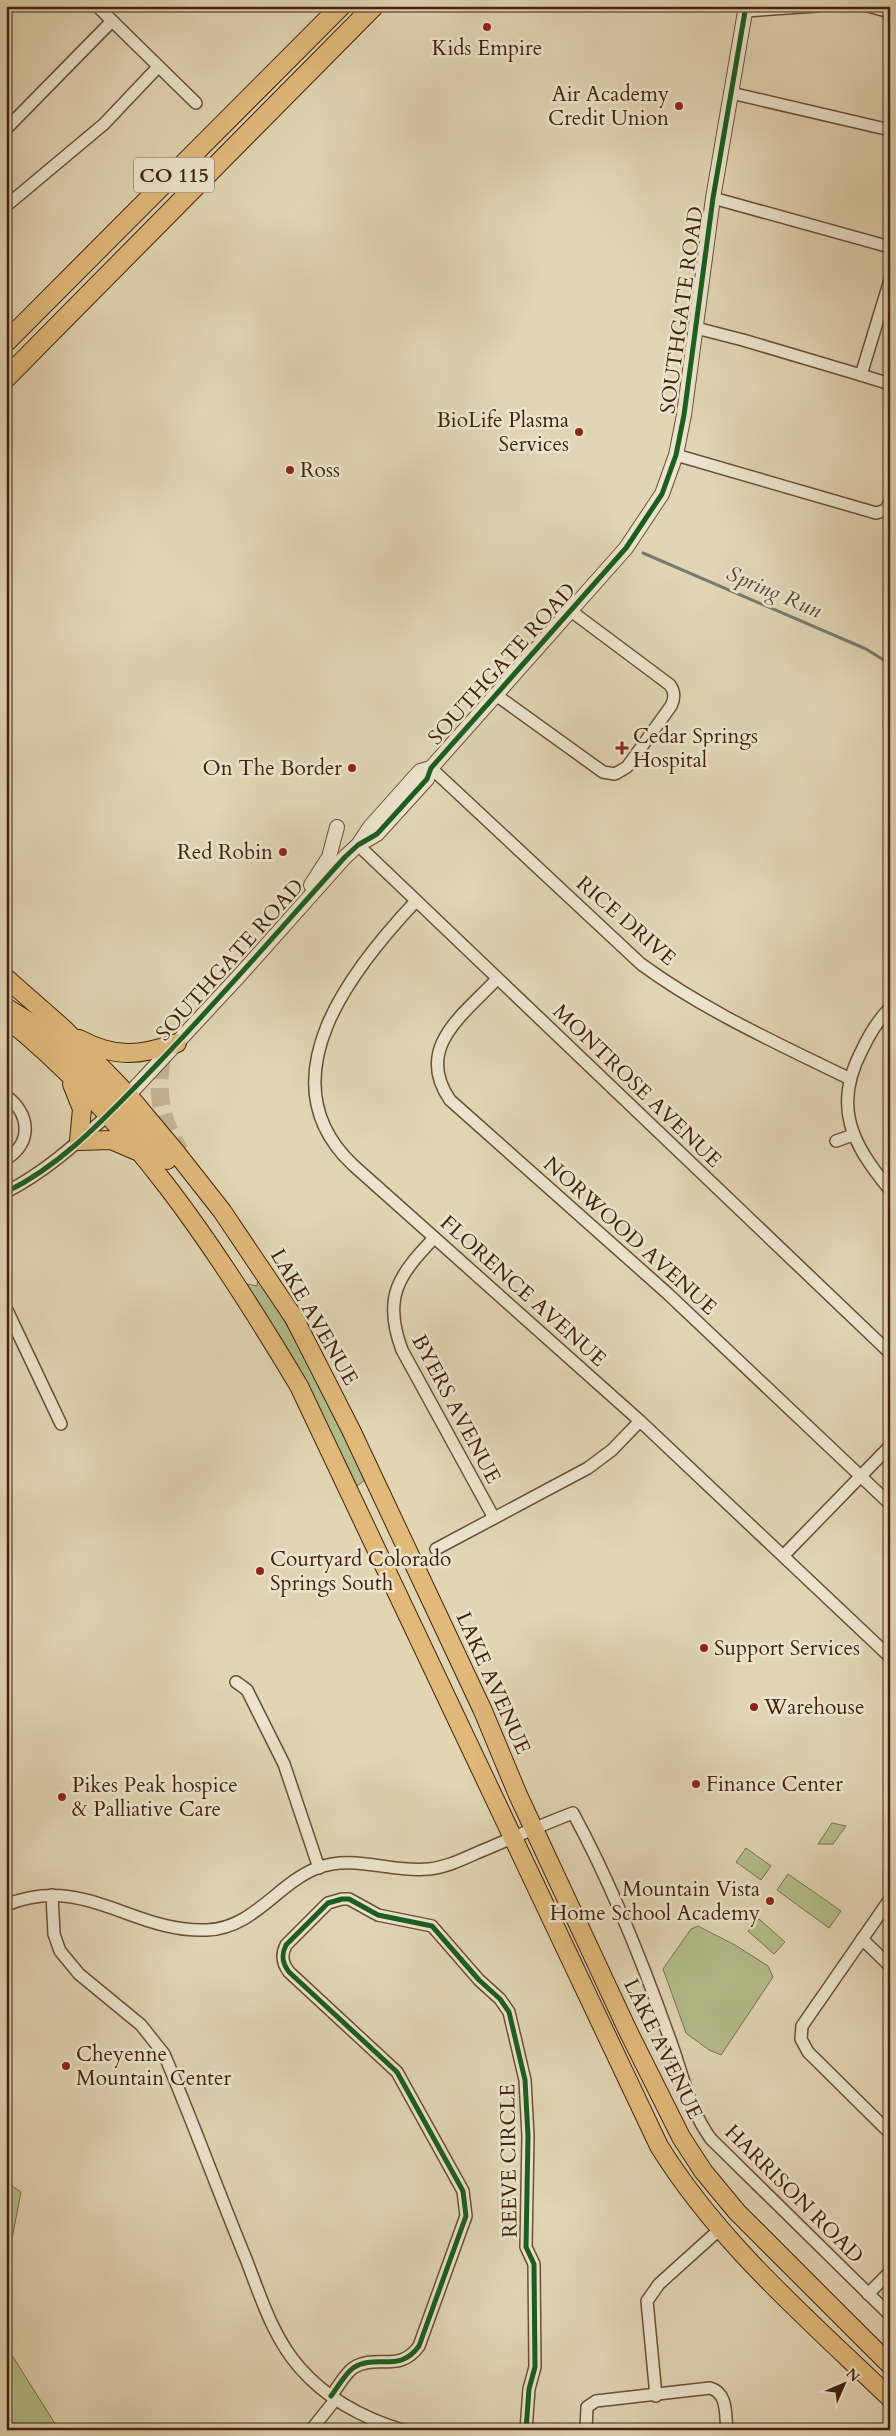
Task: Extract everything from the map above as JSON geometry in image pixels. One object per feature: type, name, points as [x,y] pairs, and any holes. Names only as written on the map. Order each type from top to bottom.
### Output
[{"type":"highway","name":"CO 115","points":[[6,342],[341,6]]},
{"type":"highway","name":"CO 115","points":[[6,378],[374,6]]},
{"type":"highway","points":[[6,386],[69,315]]},
{"type":"main road","name":"LAKE AVENUE","points":[[6,978],[70,1035],[118,1105],[143,1156],[184,1208],[239,1287],[299,1386],[659,2146],[698,2203],[720,2229],[757,2268],[890,2398]]},
{"type":"main road","points":[[6,1007],[44,1031],[118,1105]]},
{"type":"main road","name":"LAKE AVENUE","points":[[6,1018],[62,1069],[118,1105],[215,1203],[294,1318],[321,1369],[483,1711],[534,1828],[628,2031],[686,2146],[703,2171],[737,2212],[890,2365]]},
{"type":"main road","points":[[70,1035],[95,1047],[124,1054],[144,1053],[177,1043]]},
{"type":"main road","points":[[62,1069],[74,1087],[82,1109],[79,1141],[111,1140],[128,1146],[143,1156]]},
{"type":"street","points":[[97,6],[196,103]]},
{"type":"street","points":[[745,9],[817,6]]},
{"type":"street","points":[[868,6],[890,12]]},
{"type":"street","name":"SOUTHGATE ROAD","points":[[6,1192],[29,1180],[79,1141],[118,1105],[177,1043],[358,845],[370,826],[420,771],[431,768],[626,548],[651,513],[662,494],[676,455],[684,415],[714,198],[745,9]]},
{"type":"street","points":[[6,129],[112,21]]},
{"type":"street","points":[[6,206],[104,124],[158,67]]},
{"type":"street","points":[[731,93],[890,130]]},
{"type":"street","points":[[714,198],[890,247]]},
{"type":"street","points":[[861,376],[890,280]]},
{"type":"street","points":[[696,328],[743,340],[890,384]]},
{"type":"street","points":[[676,455],[876,513],[886,510],[890,500]]},
{"type":"street","points":[[496,695],[603,772],[615,774],[627,767],[671,706],[674,700],[673,689],[670,684],[571,611]]},
{"type":"street","name":"RICE DRIVE","points":[[431,768],[641,964],[677,989],[705,1005],[850,1079]]},
{"type":"street","points":[[294,913],[329,857],[337,827]]},
{"type":"street","name":"MONTROSE AVENUE","points":[[358,845],[890,1353]]},
{"type":"street","name":"FLORENCE AVENUE","points":[[416,901],[368,955],[338,1004],[319,1047],[314,1086],[324,1124],[344,1156],[640,1420],[890,1656]]},
{"type":"street","name":"NORWOOD AVENUE","points":[[497,978],[451,1027],[439,1048],[436,1069],[438,1080],[450,1100],[667,1292],[890,1504]]},
{"type":"street","points":[[890,1008],[867,1040],[850,1079],[847,1112],[853,1135],[869,1164],[890,1190]]},
{"type":"street","points":[[6,1096],[20,1109],[26,1127],[23,1142],[18,1150],[6,1159]]},
{"type":"street","points":[[836,1141],[853,1135]]},
{"type":"street","name":"BYERS AVENUE","points":[[434,1238],[414,1260],[400,1281],[394,1304],[394,1327],[402,1350],[494,1518]]},
{"type":"street","points":[[6,1308],[61,1424]]},
{"type":"street","points":[[436,1549],[600,1460],[622,1441],[640,1420]]},
{"type":"street","points":[[784,1555],[890,1446]]},
{"type":"street","points":[[236,1682],[247,1690],[284,1764],[319,1868]]},
{"type":"street","name":"HARRISON ROAD","points":[[534,1828],[573,1813],[598,1859],[633,1941],[669,2035],[693,2111],[702,2127],[711,2139],[890,2315]]},
{"type":"street","points":[[6,1904],[37,1896],[69,1895],[108,1905],[152,1924],[207,1930],[242,1921],[299,1878],[319,1868],[344,1862],[398,1869],[442,1867],[512,1839],[534,1828]]},
{"type":"street","points":[[52,1895],[54,1934],[60,1951],[79,1974],[141,2024],[164,2054],[248,2266],[276,2331],[298,2366],[333,2398],[363,2416],[394,2429]]},
{"type":"street","name":"REEVE CIRCLE","points":[[333,2398],[353,2368],[366,2363],[402,2361],[413,2354],[419,2346],[467,2209],[463,2191],[397,2072],[289,1972],[283,1961],[283,1951],[286,1945],[328,1903],[349,1899],[378,1915],[432,1926],[479,1980],[500,1999],[509,2012],[524,2080],[528,2136],[526,2247],[534,2264],[535,2367],[529,2390],[526,2430]]},
{"type":"street","points":[[890,1899],[802,2026],[801,2039],[808,2052],[890,2133]]},
{"type":"street","points":[[862,1939],[890,1966]]},
{"type":"street","points":[[656,2396],[647,2300],[659,2284],[720,2229]]},
{"type":"street","points":[[868,2294],[890,2272]]},
{"type":"street","points":[[586,2430],[586,2414],[591,2403],[710,2388],[717,2390],[724,2400],[727,2430]]},
{"type":"street","points":[[311,2430],[333,2398]]},
{"type":"green space","points":[[258,1277],[301,1351],[365,1480],[357,1486],[308,1387],[247,1284],[257,1286]]},
{"type":"green space","points":[[832,1823],[846,1826],[833,1844],[818,1844]]},
{"type":"green space","points":[[746,1848],[771,1866],[761,1880],[736,1862]]},
{"type":"green space","points":[[788,1874],[841,1911],[829,1928],[777,1890]]},
{"type":"green space","points":[[759,1919],[785,1942],[774,1954],[748,1931]]},
{"type":"green space","points":[[698,1926],[735,1945],[768,1966],[773,1977],[721,2055],[709,2050],[686,2033],[663,1969],[691,1929]]},
{"type":"green space","points":[[6,2182],[21,2192],[6,2270]]},
{"type":"green space","points":[[6,2318],[10,2352],[59,2430],[6,2430]]},
{"type":"waterway","name":"Spring Run","points":[[643,553],[866,649],[890,664]]},
{"type":"tunnel","points":[[161,1061],[160,1097],[162,1108],[168,1129],[180,1151]]},
{"type":"cycle path","points":[[6,1192],[26,1181],[62,1156],[96,1126],[195,1024],[345,857],[358,845],[377,834],[427,779],[431,768],[626,548],[662,494],[676,455],[684,415],[713,198],[746,6]]},
{"type":"cycle path","points":[[331,2396],[353,2368],[370,2362],[403,2359],[419,2346],[466,2216],[463,2191],[397,2072],[289,1972],[285,1965],[283,1952],[286,1945],[328,1903],[349,1899],[378,1915],[432,1926],[479,1980],[500,1999],[509,2012],[525,2080],[528,2136],[526,2247],[534,2264],[535,2367],[529,2389],[526,2430]]},
{"type":"place","name":"Kids Empire","points":[[487,27]]},
{"type":"place","name":"Air Academy Credit Union","points":[[679,106]]},
{"type":"place","name":"BioLife Plasma Services","points":[[579,432]]},
{"type":"place","name":"Ross","points":[[290,470]]},
{"type":"place","name":"Cedar Springs Hospital","points":[[622,748]]},
{"type":"place","name":"On The Border","points":[[352,768]]},
{"type":"place","name":"Red Robin","points":[[283,852]]},
{"type":"place","name":"Courtyard Colorado Springs South","points":[[260,1571]]},
{"type":"place","name":"Support Services","points":[[704,1648]]},
{"type":"place","name":"Warehouse","points":[[754,1707]]},
{"type":"place","name":"Finance Center","points":[[696,1784]]},
{"type":"place","name":"Pikes Peak hospice & Palliative Care","points":[[62,1797]]},
{"type":"place","name":"Mountain Vista Home School Academy","points":[[770,1901]]},
{"type":"place","name":"Cheyenne Mountain Center","points":[[66,2066]]}]
